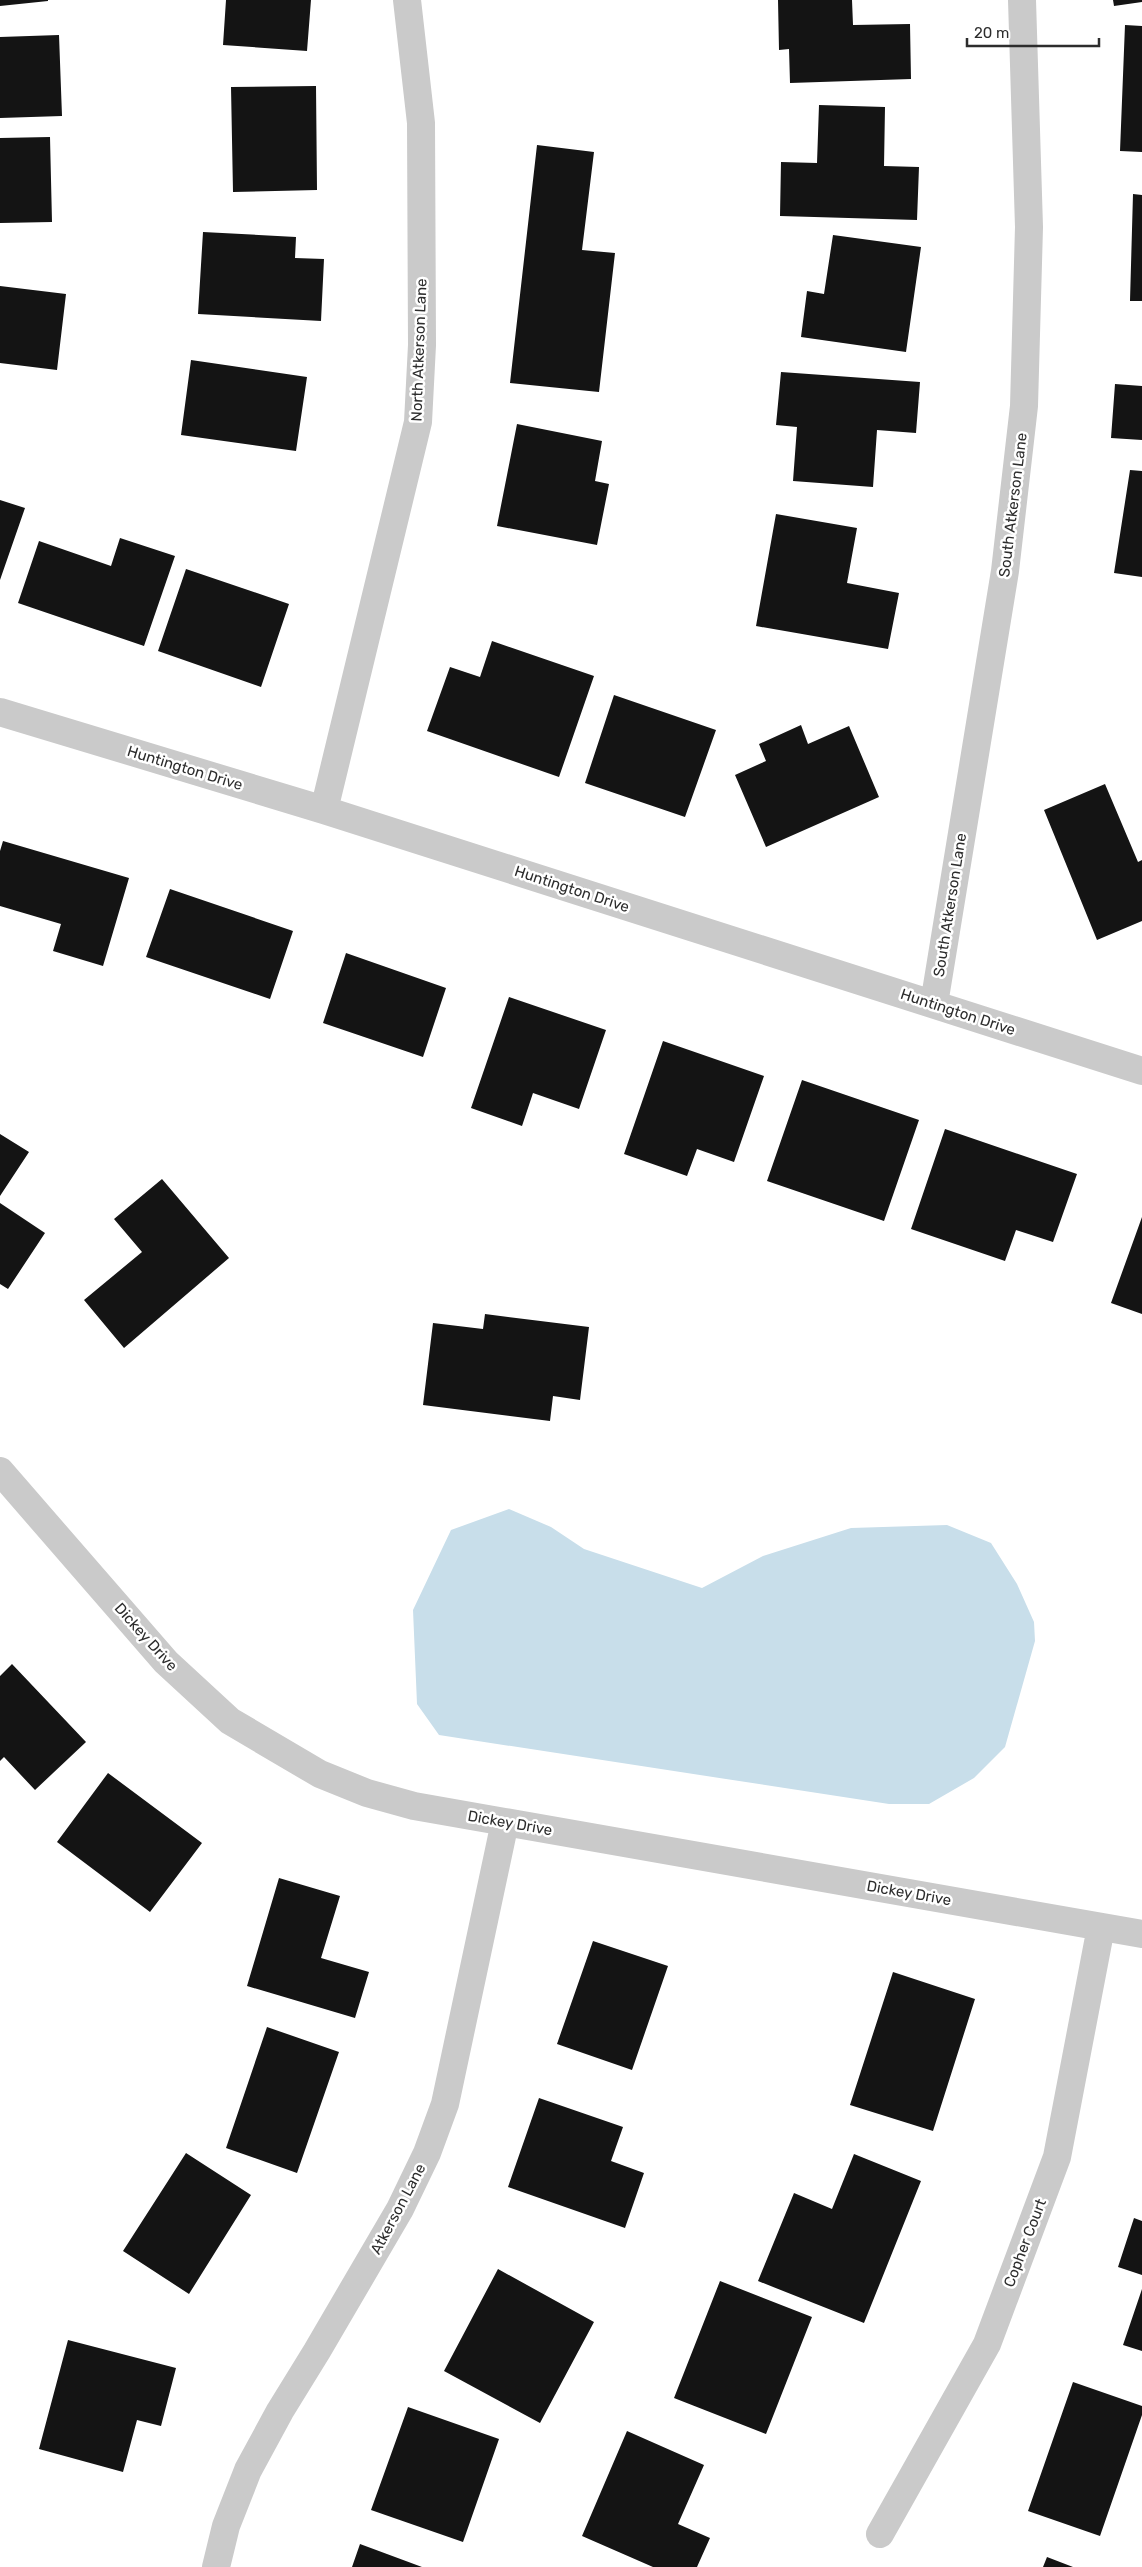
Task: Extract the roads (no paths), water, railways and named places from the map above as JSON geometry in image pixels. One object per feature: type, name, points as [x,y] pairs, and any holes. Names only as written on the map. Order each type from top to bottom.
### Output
[{"type":"street","name":"North Atkerson Lane","points":[[324,810],[418,422],[422,345],[421,123],[407,0]]},
{"type":"street","name":"South Atkerson Lane","points":[[934,1004],[1006,571],[1024,406],[1029,227],[1022,0]]},
{"type":"street","name":"Huntington Drive","points":[[0,712],[324,810],[1142,1071]]},
{"type":"street","name":"Dickey Drive","points":[[0,1471],[166,1662],[230,1721],[320,1774],[367,1793],[414,1806],[1142,1934]]},
{"type":"street","name":"Atkerson Lane","points":[[216,2567],[226,2526],[248,2470],[280,2410],[317,2351],[400,2208],[427,2153],[445,2104],[505,1822]]},
{"type":"street","name":"Copher Court","points":[[880,2534],[987,2344],[1058,2157],[1101,1927]]},
{"type":"water","points":[[509,1509],[551,1527],[584,1549],[702,1588],[763,1556],[851,1528],[947,1525],[991,1543],[1017,1584],[1034,1622],[1035,1641],[1005,1747],[974,1778],[929,1804],[889,1804],[439,1735],[417,1704],[413,1610],[451,1530]]}]
